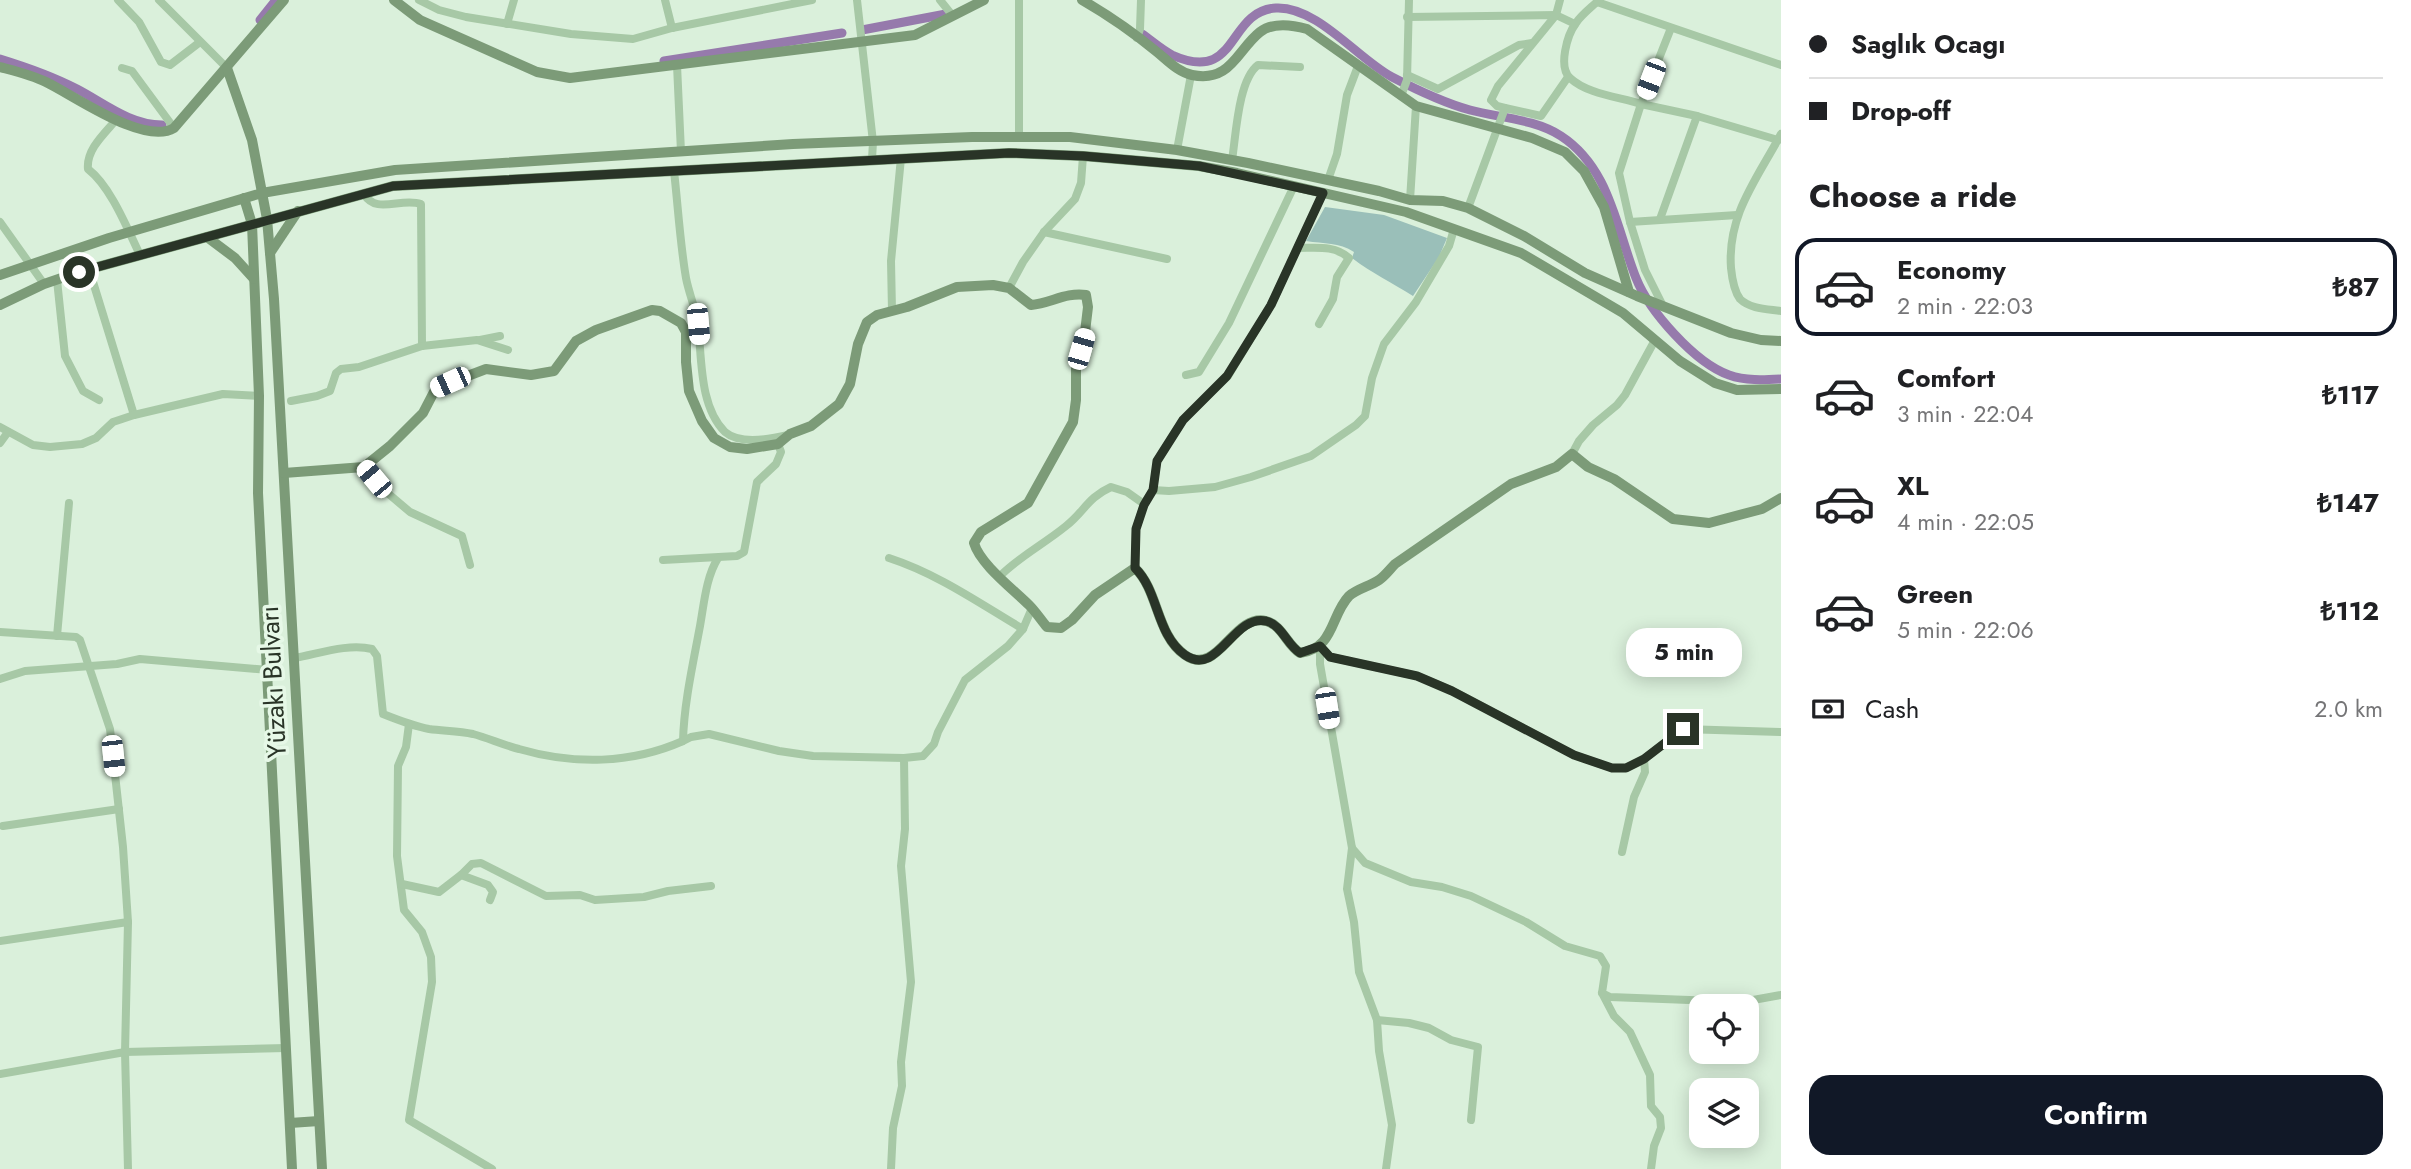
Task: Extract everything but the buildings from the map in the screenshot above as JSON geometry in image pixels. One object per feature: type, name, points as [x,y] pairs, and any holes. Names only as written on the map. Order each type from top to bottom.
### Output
[{"type":"main road","points":[[0,67],[43,80],[116,120],[145,131],[168,132],[284,0]]},
{"type":"main road","points":[[394,0],[421,20],[537,72],[570,78],[915,35],[984,0]]},
{"type":"main road","points":[[1082,0],[1139,34],[1172,66],[1191,75],[1205,76],[1228,69],[1261,31],[1291,25],[1314,33],[1358,66],[1405,85],[1416,106],[1501,117],[1532,138],[1565,152],[1584,171],[1604,207],[1629,292]]},
{"type":"main road","name":"Yüzakı Bulvarı","points":[[227,68],[252,140],[267,219],[270,253],[322,1169]]},
{"type":"main road","points":[[0,275],[29,263],[262,193],[395,170],[793,144],[972,137],[1070,137],[1177,150],[1328,180],[1410,200],[1443,201],[1468,208],[1524,236],[1585,273],[1644,299],[1731,333],[1761,340],[1781,341]]},
{"type":"main road","points":[[0,306],[44,284],[89,269],[393,186],[1009,153],[1083,156],[1199,166],[1406,212],[1521,253],[1623,313],[1680,361],[1715,383],[1737,390],[1781,389]]},
{"type":"main road","name":"Yüzakı Bulvarı","points":[[244,198],[252,224],[259,396],[258,493],[292,1169]]},
{"type":"main road","points":[[270,253],[298,211]]},
{"type":"main road","points":[[1482,239],[1488,218]]},
{"type":"main road","points":[[207,237],[235,258],[254,279]]},
{"type":"main road","points":[[284,473],[364,467],[423,413],[436,388],[486,369],[531,375],[554,371],[576,341],[596,330],[652,310],[660,311],[681,323],[686,332],[690,391],[702,421],[714,438],[730,447],[747,449],[778,444],[790,434],[811,426],[839,404],[850,384],[858,344],[867,322],[877,315],[957,287],[993,285],[1009,288],[1031,305],[1072,293],[1086,295],[1088,307],[1085,332],[1076,365],[1073,422],[1028,503],[981,532],[974,543],[976,551],[1032,608],[1046,627],[1061,628],[1072,620],[1094,595],[1135,568],[1145,577],[1166,631],[1186,656],[1202,660],[1214,655],[1235,633],[1250,623],[1264,620],[1276,625],[1292,648],[1300,653],[1320,646],[1349,596],[1381,580],[1395,564],[1511,484],[1556,467],[1572,454],[1588,467],[1614,479],[1673,519],[1709,523],[1762,509],[1781,498]]},
{"type":"main road","points":[[290,1123],[319,1121]]},
{"type":"street","points":[[118,0],[139,22],[162,62],[170,65],[200,42]]},
{"type":"street","points":[[159,0],[227,68]]},
{"type":"street","points":[[419,0],[439,10],[507,24],[571,34],[633,39],[672,28],[812,0]]},
{"type":"street","points":[[507,24],[514,0]]},
{"type":"street","points":[[665,0],[672,28]]},
{"type":"street","points":[[857,0],[873,142],[872,159]]},
{"type":"street","points":[[940,0],[951,15]]},
{"type":"street","points":[[1019,0],[1019,138]]},
{"type":"street","points":[[1139,34],[1141,0]]},
{"type":"street","points":[[1409,0],[1405,85],[1438,89],[1519,45],[1532,43]]},
{"type":"street","points":[[1468,208],[1501,117],[1497,106],[1491,100],[1498,86],[1556,15],[1560,0]]},
{"type":"street","points":[[1781,65],[1598,1],[1575,24],[1565,56],[1565,71],[1568,77],[1586,88],[1779,137],[1737,215],[1731,233],[1730,251],[1732,279],[1739,298],[1751,306],[1781,311]]},
{"type":"street","points":[[1407,18],[1556,15],[1575,24]]},
{"type":"street","points":[[1661,305],[1645,270],[1619,173],[1641,104],[1671,28]]},
{"type":"street","points":[[677,65],[681,152]]},
{"type":"street","points":[[1232,160],[1245,83],[1251,70],[1258,65],[1300,67]]},
{"type":"street","points":[[1328,180],[1336,154],[1347,95],[1358,66]]},
{"type":"street","points":[[122,68],[132,71],[174,128]]},
{"type":"street","points":[[1177,150],[1191,75]]},
{"type":"street","points":[[1501,117],[1541,116],[1568,77]]},
{"type":"street","points":[[1410,200],[1416,106]]},
{"type":"street","points":[[1660,219],[1697,116]]},
{"type":"street","points":[[116,120],[96,144],[87,160],[88,169],[108,190],[140,256]]},
{"type":"street","points":[[1009,288],[1044,232],[1075,199],[1081,183],[1083,156]]},
{"type":"street","points":[[892,311],[891,261],[901,158]]},
{"type":"street","points":[[674,171],[687,279],[698,324],[707,399],[730,435],[761,439],[790,434]]},
{"type":"street","points":[[1186,374],[1199,372],[1229,323],[1294,186]]},
{"type":"street","points":[[1135,568],[1136,529],[1144,505],[1153,490],[1157,461],[1183,420],[1227,376],[1271,305],[1323,193]]},
{"type":"street","points":[[364,194],[368,201],[375,204],[405,201],[421,204],[422,346]]},
{"type":"street","points":[[1630,222],[1737,215]]},
{"type":"street","points":[[0,222],[44,284]]},
{"type":"street","points":[[1153,490],[1215,487],[1251,477],[1311,456],[1356,425],[1365,416],[1372,378],[1384,344],[1416,302],[1449,246],[1454,229]]},
{"type":"street","points":[[1044,232],[1167,259]]},
{"type":"street","points":[[1298,248],[1328,248],[1342,252],[1349,258],[1338,277],[1333,299],[1319,324]]},
{"type":"street","points":[[89,269],[134,415]]},
{"type":"street","points":[[57,280],[65,356],[83,391],[99,400]]},
{"type":"street","points":[[291,401],[317,397],[330,391],[341,369],[359,367],[422,346],[499,336]]},
{"type":"street","points":[[477,340],[509,350]]},
{"type":"street","points":[[1572,454],[1593,425],[1617,405],[1655,340]]},
{"type":"street","points":[[0,443],[4,430],[33,445],[50,447],[82,444],[96,438],[113,422],[134,415],[223,394],[259,396]]},
{"type":"street","points":[[663,560],[718,558],[737,556],[744,552],[757,482],[776,464],[781,452],[778,444]]},
{"type":"street","points":[[364,467],[384,490],[410,512],[462,536],[470,565]]},
{"type":"street","points":[[1000,576],[1015,561],[1067,525],[1096,494],[1111,487],[1127,492],[1144,505]]},
{"type":"street","points":[[57,636],[69,503]]},
{"type":"street","points":[[683,741],[702,617],[712,567],[718,558]]},
{"type":"street","points":[[889,558],[917,567],[955,586],[1023,629]]},
{"type":"street","points":[[295,658],[345,649],[372,649],[377,656],[383,714],[409,724],[472,734],[520,750],[560,759],[602,761],[660,751],[691,737],[709,734],[779,751],[813,756],[904,758],[923,756],[934,744],[965,680],[992,661],[1023,629],[1032,608]]},
{"type":"street","points":[[0,632],[80,640],[110,729],[128,922],[125,1052],[128,1169]]},
{"type":"street","points":[[1320,646],[1330,657],[1417,676],[1452,691],[1574,755],[1612,768],[1626,768],[1644,759],[1683,729],[1781,732]]},
{"type":"street","points":[[1320,646],[1320,664],[1330,730],[1352,848],[1347,889],[1354,922],[1359,972],[1377,1020],[1378,1051],[1392,1125],[1386,1169]]},
{"type":"street","points":[[0,679],[25,671],[117,664],[140,659],[268,670]]},
{"type":"street","points":[[409,724],[406,747],[398,766],[397,856],[404,909],[422,932],[431,957],[432,982],[410,1120],[492,1169]]},
{"type":"street","points":[[891,1169],[893,1128],[902,1086],[901,1062],[911,982],[901,866],[905,829],[904,758]]},
{"type":"street","points":[[1622,852],[1633,797],[1645,772],[1644,759]]},
{"type":"street","points":[[3,826],[119,809]]},
{"type":"street","points":[[1352,848],[1365,863],[1411,882],[1471,896],[1526,922],[1564,946],[1600,956],[1606,966],[1602,993],[1614,1016],[1630,1032],[1650,1075],[1651,1106],[1660,1116],[1661,1128],[1654,1146],[1651,1169]]},
{"type":"street","points":[[401,884],[439,892],[472,864],[481,863],[546,896],[580,895],[595,900],[644,897],[711,886]]},
{"type":"street","points":[[461,874],[488,885],[492,892],[490,900]]},
{"type":"street","points":[[0,941],[128,922]]},
{"type":"street","points":[[1602,993],[1620,999],[1742,1002],[1781,995]]},
{"type":"street","points":[[1377,1020],[1429,1028],[1451,1041],[1478,1047],[1471,1120]]},
{"type":"street","points":[[0,1074],[125,1052],[286,1048]]},
{"type":"shaded area","points":[[1325,207],[1384,215],[1447,238],[1439,257],[1413,296],[1352,258],[1354,252],[1337,245],[1306,241]]},
{"type":"waterway","points":[[260,20],[276,0]]},
{"type":"waterway","points":[[1142,34],[1172,55],[1194,62],[1209,61],[1221,54],[1248,21],[1260,12],[1276,8],[1291,10],[1322,24],[1392,77],[1440,100],[1551,130],[1577,149],[1601,182],[1636,278],[1662,320],[1688,348],[1716,369],[1735,377],[1781,379]]},
{"type":"waterway","points":[[862,30],[946,14]]},
{"type":"waterway","points":[[664,61],[842,33]]},
{"type":"waterway","points":[[0,59],[58,80],[128,117],[162,125]]},
{"type":"route","points":[[79,272],[393,186],[1009,153],[1199,166],[1323,193],[1271,305],[1227,376],[1183,420],[1157,461],[1153,490],[1144,505],[1136,529],[1135,568],[1145,577],[1166,631],[1177,648],[1186,656],[1202,660],[1214,655],[1235,633],[1250,623],[1264,620],[1276,625],[1292,648],[1300,653],[1320,646],[1330,657],[1417,676],[1452,691],[1574,755],[1612,768],[1626,768],[1644,759],[1683,729]]}]
